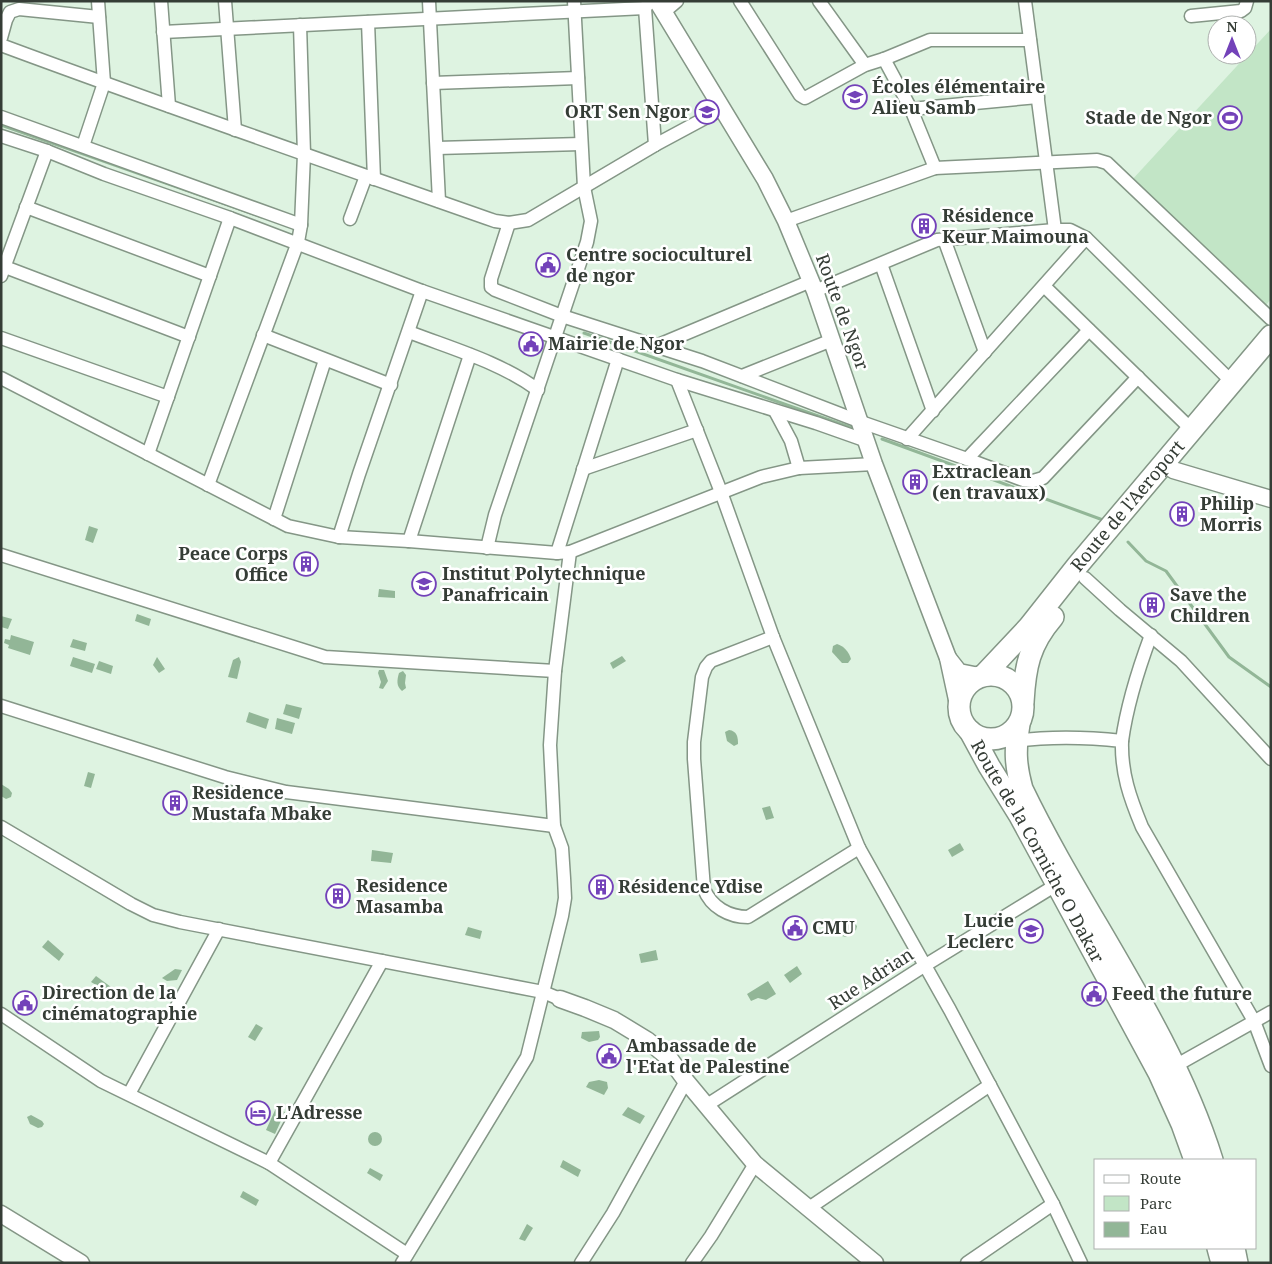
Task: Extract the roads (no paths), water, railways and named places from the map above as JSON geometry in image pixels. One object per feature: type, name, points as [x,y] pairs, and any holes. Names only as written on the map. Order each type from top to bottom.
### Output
[{"type":"highway","name":"Route de l'Aeroport","points":[[981,676],[1029,627],[1191,429],[1271,336]]},
{"type":"highway","name":"Route de l'Aeroport","points":[[1023,702],[1025,674],[1029,657],[1049,622],[1173,470],[1271,355]]},
{"type":"highway","points":[[997,675],[1010,680],[1019,690],[1023,702],[1023,714],[1018,733],[1010,733],[993,739],[981,737],[970,731],[962,721],[959,709],[963,690],[973,680],[981,676],[997,675]]},
{"type":"highway","name":"Route de la Corniche O Dakar","points":[[970,731],[1020,816],[1160,1073],[1195,1159]]},
{"type":"highway","name":"Route de la Corniche O Dakar","points":[[1018,733],[1016,771],[1022,789],[1175,1066],[1200,1124],[1212,1159]]},
{"type":"highway","points":[[1218,1249],[1222,1263]]},
{"type":"highway","points":[[1234,1249],[1237,1263]]},
{"type":"street","points":[[83,146],[104,83],[98,1]]},
{"type":"street","points":[[161,1],[168,106]]},
{"type":"street","points":[[225,1],[235,130]]},
{"type":"street","points":[[429,1],[439,202]]},
{"type":"street","points":[[163,32],[430,19],[574,7],[654,6],[677,1]]},
{"type":"street","points":[[740,1],[802,97],[807,97],[866,65],[930,40],[1030,40]]},
{"type":"street","points":[[819,1],[866,65]]},
{"type":"street","points":[[1025,1],[1055,230]]},
{"type":"street","points":[[1191,16],[1241,11],[1245,8],[1247,1]]},
{"type":"street","points":[[654,6],[655,145]]},
{"type":"street","name":"Route de Ngor","points":[[654,6],[722,109],[765,179],[786,221],[813,286],[874,464],[948,658],[959,709]]},
{"type":"street","points":[[487,548],[495,515],[587,242],[591,221],[584,187],[574,7]]},
{"type":"street","points":[[1,38],[10,12],[19,9],[99,18]]},
{"type":"street","points":[[350,219],[370,177],[368,22]]},
{"type":"street","points":[[208,485],[298,242],[301,225],[304,154],[300,25]]},
{"type":"street","points":[[1,45],[439,202],[495,221],[509,223],[528,220],[655,145],[722,109]]},
{"type":"street","points":[[884,59],[912,110],[935,168]]},
{"type":"street","points":[[433,83],[578,78]]},
{"type":"street","points":[[912,110],[1038,97]]},
{"type":"street","points":[[1,117],[301,225]]},
{"type":"street","points":[[1,136],[298,242],[422,291],[677,380],[816,423],[867,441]]},
{"type":"street","points":[[437,148],[581,144]]},
{"type":"street","points":[[47,151],[3,271],[189,337]]},
{"type":"street","points":[[786,221],[935,168],[1097,160],[1105,162],[1271,319]]},
{"type":"street","points":[[26,207],[210,276]]},
{"type":"street","points":[[148,454],[230,218]]},
{"type":"street","points":[[509,223],[490,279],[491,287],[562,316],[742,376],[861,422],[1023,480],[1033,481],[1043,478],[1138,377]]},
{"type":"street","points":[[656,346],[813,286],[881,264],[926,244],[944,239],[1070,230],[1086,238],[1232,382]]},
{"type":"street","points":[[907,439],[1086,238]]},
{"type":"street","points":[[944,239],[985,352]]},
{"type":"street","points":[[881,264],[933,411]]},
{"type":"street","points":[[1044,286],[1191,429]]},
{"type":"street","points":[[339,537],[422,291]]},
{"type":"street","points":[[967,459],[1089,330]]},
{"type":"street","points":[[409,332],[506,370],[538,390]]},
{"type":"street","points":[[263,335],[390,385]]},
{"type":"street","points":[[1,338],[168,398]]},
{"type":"street","points":[[742,376],[832,340]]},
{"type":"street","points":[[409,540],[470,355]]},
{"type":"street","points":[[1,1014],[102,1081],[269,1163],[404,1258],[527,1057],[562,916],[565,898],[562,848],[554,826],[550,745],[563,553],[583,469],[618,359]]},
{"type":"street","points":[[274,519],[325,360]]},
{"type":"street","points":[[1,378],[288,526],[339,537],[409,540],[563,553],[761,478],[799,468],[874,464]]},
{"type":"street","points":[[677,380],[721,492],[773,637],[859,848],[950,1010],[1053,1204],[1081,1263]]},
{"type":"street","points":[[775,411],[792,441],[799,468]]},
{"type":"street","points":[[583,469],[697,430]]},
{"type":"street","points":[[1173,470],[1271,499]]},
{"type":"street","points":[[1,555],[325,657],[555,671]]},
{"type":"street","points":[[1086,578],[1120,610],[1181,661],[1271,759]]},
{"type":"street","points":[[1151,635],[1136,675],[1122,741],[1123,769],[1129,796],[1142,828],[1254,1021],[1271,1066]]},
{"type":"street","points":[[773,637],[711,662],[706,667],[702,677],[694,742],[694,760],[704,889],[707,898],[714,906],[740,917],[748,917],[859,848]]},
{"type":"street","points":[[948,658],[959,672],[981,676]]},
{"type":"street","points":[[1,706],[225,777],[286,792],[554,826]]},
{"type":"street","points":[[1018,733],[1039,738],[1089,738],[1122,741]]},
{"type":"street","points":[[1,827],[131,904],[153,915],[543,992],[614,1020],[647,1040],[670,1059],[755,1164],[875,1263]]},
{"type":"street","name":"Rue Adrian","points":[[707,1105],[1056,884]]},
{"type":"street","points":[[129,1094],[219,929]]},
{"type":"street","points":[[269,1163],[382,961]]},
{"type":"street","points":[[1175,1066],[1271,1012]]},
{"type":"street","points":[[582,1263],[613,1214],[686,1081]]},
{"type":"street","points":[[809,1208],[990,1085]]},
{"type":"street","points":[[692,1263],[711,1236],[755,1164]]},
{"type":"street","points":[[967,1263],[1053,1204]]},
{"type":"street","points":[[1,1214],[81,1263]]},
{"type":"water","points":[[89,526],[98,529],[93,543],[85,540]]},
{"type":"water","points":[[379,589],[395,591],[395,598],[378,597]]},
{"type":"water","points":[[137,614],[151,619],[149,626],[135,621]]},
{"type":"water","points":[[1,616],[12,619],[8,629],[1,627]]},
{"type":"water","points":[[11,635],[34,642],[30,655],[8,648],[9,645],[4,643],[5,639],[10,640]]},
{"type":"water","points":[[73,639],[87,643],[85,651],[70,647]]},
{"type":"water","points":[[837,644],[849,654],[851,659],[848,663],[842,663],[832,652],[833,646]]},
{"type":"water","points":[[622,656],[626,661],[613,669],[610,663]]},
{"type":"water","points":[[73,657],[95,664],[92,673],[70,666]]},
{"type":"water","points":[[157,657],[165,669],[159,673],[153,665]]},
{"type":"water","points":[[239,657],[241,662],[237,679],[228,677],[233,660]]},
{"type":"water","points":[[99,661],[113,666],[111,674],[96,669]]},
{"type":"water","points":[[379,670],[384,670],[388,681],[383,689],[379,688],[381,682]]},
{"type":"water","points":[[403,671],[406,675],[406,688],[402,691],[397,680],[399,673]]},
{"type":"water","points":[[286,704],[302,708],[299,719],[283,714]]},
{"type":"water","points":[[249,712],[269,719],[266,729],[246,722]]},
{"type":"water","points":[[277,718],[295,723],[292,734],[275,729]]},
{"type":"water","points":[[729,730],[734,732],[737,737],[738,744],[734,746],[727,741],[725,732]]},
{"type":"water","points":[[88,772],[95,774],[91,788],[84,786]]},
{"type":"water","points":[[1,784],[9,789],[12,793],[11,797],[6,799],[1,796]]},
{"type":"water","points":[[770,806],[774,818],[766,820],[762,808]]},
{"type":"water","points":[[960,843],[964,850],[952,857],[948,850]]},
{"type":"water","points":[[372,850],[393,853],[391,863],[371,861]]},
{"type":"water","points":[[850,922],[857,926],[856,930],[846,937],[842,936],[839,933],[840,928]]},
{"type":"water","points":[[468,927],[482,931],[480,939],[465,935]]},
{"type":"water","points":[[48,940],[64,954],[59,961],[42,947]]},
{"type":"water","points":[[656,950],[658,960],[641,963],[639,954]]},
{"type":"water","points":[[797,966],[802,974],[790,983],[784,975]]},
{"type":"water","points":[[175,969],[182,970],[177,980],[167,981],[162,978]]},
{"type":"water","points":[[96,976],[111,987],[108,992],[91,982]]},
{"type":"water","points":[[768,981],[776,994],[766,1000],[758,998],[751,1001],[747,994]]},
{"type":"water","points":[[256,1024],[263,1028],[255,1041],[248,1037]]},
{"type":"water","points":[[599,1031],[600,1037],[598,1040],[589,1042],[581,1038],[582,1032]]},
{"type":"water","points":[[599,1080],[607,1082],[608,1088],[604,1095],[586,1087],[589,1082]]},
{"type":"water","points":[[628,1107],[645,1116],[640,1124],[622,1115]]},
{"type":"water","points":[[276,1108],[285,1112],[275,1134],[266,1130]]},
{"type":"water","points":[[31,1115],[42,1121],[44,1124],[42,1127],[38,1128],[30,1124],[27,1117]]},
{"type":"water","points":[[372,1132],[378,1132],[382,1139],[378,1146],[372,1146],[368,1142],[368,1136]]},
{"type":"water","points":[[563,1160],[581,1170],[578,1177],[560,1167]]},
{"type":"water","points":[[370,1168],[383,1175],[380,1181],[367,1173]]},
{"type":"water","points":[[243,1191],[259,1200],[256,1206],[240,1197]]},
{"type":"water","points":[[527,1224],[533,1228],[525,1241],[519,1239]]},
{"type":"waterway","points":[[1,125],[262,217]]},
{"type":"waterway","points":[[584,333],[855,429]]},
{"type":"waterway","points":[[882,439],[1103,520]]},
{"type":"waterway","points":[[1128,542],[1146,561],[1166,571],[1229,657],[1271,687]]},
{"type":"place","name":"Écoles élémentaire Alieu Samb","points":[[855,97]]},
{"type":"place","name":"ORT Sen Ngor","points":[[707,112]]},
{"type":"place","name":"Stade de Ngor","points":[[1230,118]]},
{"type":"place","name":"Résidence Keur Maimouna","points":[[924,226]]},
{"type":"place","name":"Centre socioculturel de ngor","points":[[548,265]]},
{"type":"place","name":"Mairie de Ngor","points":[[531,344]]},
{"type":"place","name":"Extraclean (en travaux)","points":[[915,482]]},
{"type":"place","name":"Philip Morris","points":[[1182,514]]},
{"type":"place","name":"Peace Corps Office","points":[[306,564]]},
{"type":"place","name":"Institut Polytechnique Panafricain","points":[[424,584]]},
{"type":"place","name":"Save the Children","points":[[1152,605]]},
{"type":"place","name":"Residence Mustafa Mbake","points":[[175,803]]},
{"type":"place","name":"Résidence Ydise","points":[[601,887]]},
{"type":"place","name":"Residence Masamba","points":[[338,896]]},
{"type":"place","name":"CMU","points":[[795,928]]},
{"type":"place","name":"Lucie Leclerc","points":[[1031,931]]},
{"type":"place","name":"Feed the future","points":[[1094,994]]},
{"type":"place","name":"Direction de la cinématographie","points":[[25,1003]]},
{"type":"place","name":"Ambassade de l'Etat de Palestine","points":[[609,1056]]},
{"type":"place","name":"L'Adresse","points":[[258,1113]]}]
